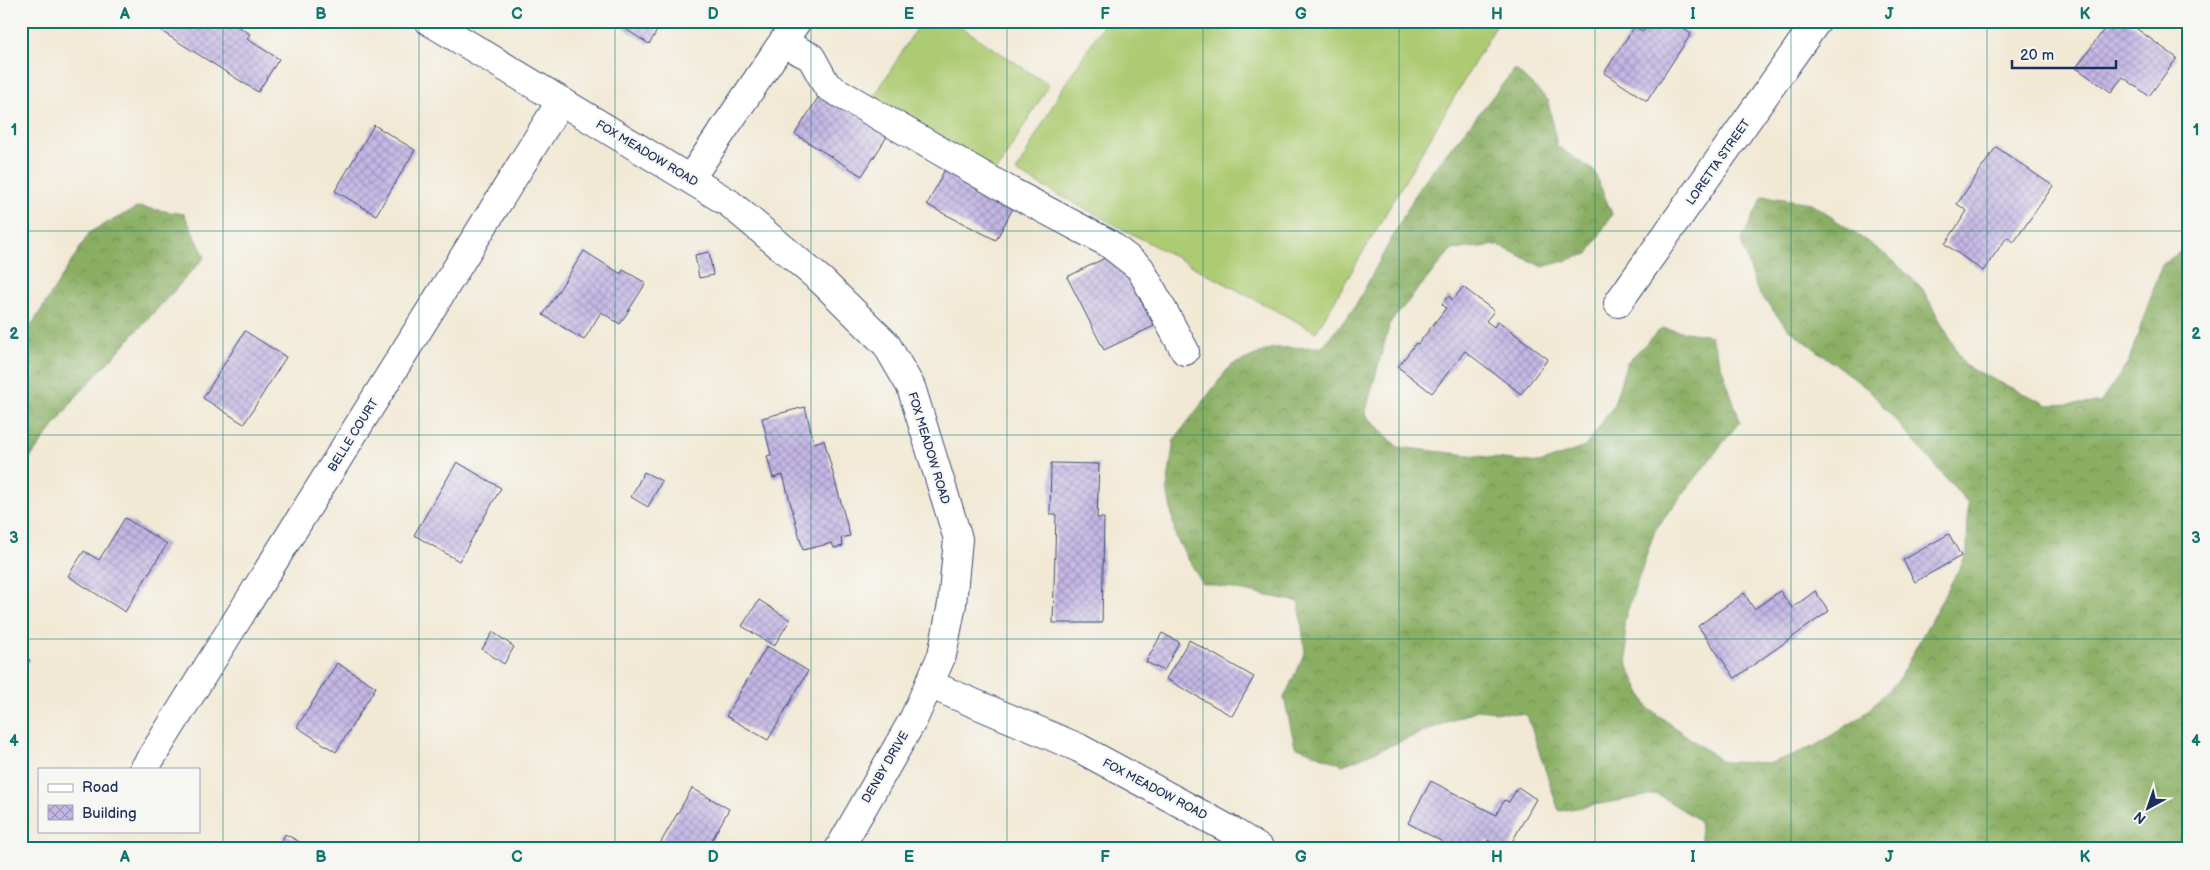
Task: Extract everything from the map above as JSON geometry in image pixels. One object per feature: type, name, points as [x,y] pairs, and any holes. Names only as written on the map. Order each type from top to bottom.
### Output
[{"type":"street","name":"FOX MEADOW ROAD","points":[[429,21],[729,202],[822,280],[886,344],[911,387],[958,540],[949,621],[942,655],[929,684],[1079,748],[1232,831],[1260,849]]},
{"type":"street","name":"LORETTA STREET","points":[[1618,303],[1817,21]]},
{"type":"street","points":[[690,179],[790,32],[811,57],[827,86],[1008,190],[1108,243],[1140,268],[1185,351]]},
{"type":"street","name":"BELLE COURT","points":[[145,768],[562,101]]},
{"type":"street","name":"DENBY DRIVE","points":[[839,849],[914,718],[929,684]]},
{"type":"green space","points":[[921,21],[952,21],[1049,85],[991,180],[869,105]]},
{"type":"green space","points":[[1106,21],[1499,21],[1316,332],[1016,172],[1060,92]]},
{"type":"green space","points":[[1515,69],[1548,100],[1557,146],[1594,171],[1612,214],[1588,254],[1543,267],[1498,245],[1451,250],[1390,323],[1365,414],[1398,447],[1539,463],[1585,447],[1613,407],[1627,362],[1662,328],[1711,336],[1740,421],[1655,530],[1624,621],[1628,667],[1648,708],[1723,762],[1771,763],[1815,746],[1862,716],[1897,682],[1967,554],[1968,503],[1869,390],[1786,327],[1757,290],[1741,241],[1763,196],[1811,203],[1888,256],[1922,288],[1965,366],[2048,405],[2100,403],[2128,363],[2162,265],[2189,245],[2189,849],[1702,849],[1699,820],[1657,794],[1559,811],[1527,715],[1477,710],[1343,765],[1295,746],[1284,698],[1305,652],[1299,602],[1202,583],[1176,538],[1167,488],[1174,440],[1230,366],[1272,348],[1322,347],[1353,310],[1420,186]]},
{"type":"green space","points":[[138,207],[184,214],[205,257],[75,398],[21,470],[21,342],[90,232]]},
{"type":"building","points":[[168,21],[229,21],[250,34],[247,39],[279,59],[258,92],[161,31]]},
{"type":"building","points":[[613,21],[663,21],[649,44]]},
{"type":"building","points":[[1650,21],[1672,21],[1691,34],[1647,101],[1604,73],[1635,26],[1643,32]]},
{"type":"building","points":[[2110,21],[2126,21],[2177,58],[2149,96],[2123,77],[2111,92],[2076,68]]},
{"type":"building","points":[[821,93],[888,135],[862,176],[795,134]]},
{"type":"building","points":[[374,125],[415,150],[376,215],[335,191]]},
{"type":"building","points":[[1996,147],[2053,186],[2014,242],[2007,237],[1983,271],[1945,244],[1967,211],[1957,204]]},
{"type":"building","points":[[948,163],[1018,199],[996,240],[927,205]]},
{"type":"building","points":[[584,251],[621,274],[623,270],[646,283],[620,324],[601,312],[584,340],[543,315]]},
{"type":"building","points":[[709,252],[713,275],[699,278],[695,255]]},
{"type":"building","points":[[1117,252],[1154,326],[1104,350],[1067,277]]},
{"type":"building","points":[[1463,287],[1494,311],[1486,321],[1494,327],[1498,321],[1548,359],[1521,394],[1465,351],[1432,393],[1398,367],[1446,308],[1442,304],[1448,296],[1453,300]]},
{"type":"building","points":[[245,331],[286,357],[244,424],[203,398]]},
{"type":"building","points":[[805,407],[814,443],[824,440],[850,536],[841,538],[843,546],[834,548],[832,543],[803,550],[783,475],[773,478],[767,456],[771,455],[762,418]]},
{"type":"building","points":[[457,462],[501,488],[459,561],[414,535]]},
{"type":"building","points":[[1051,463],[1099,464],[1097,518],[1104,518],[1102,623],[1053,623],[1056,514],[1050,514]]},
{"type":"building","points":[[644,472],[662,481],[648,507],[631,497]]},
{"type":"building","points":[[125,518],[167,544],[125,612],[68,576],[84,551],[99,560]]},
{"type":"building","points":[[1949,534],[1961,556],[1915,582],[1903,560]]},
{"type":"building","points":[[1780,591],[1792,608],[1815,591],[1829,611],[1735,678],[1698,626],[1744,593],[1754,609]]},
{"type":"building","points":[[759,600],[790,620],[774,646],[742,626]]},
{"type":"building","points":[[493,632],[514,647],[504,664],[482,649]]},
{"type":"building","points":[[1162,633],[1179,642],[1164,671],[1146,662]]},
{"type":"building","points":[[1189,640],[1254,677],[1232,716],[1166,679]]},
{"type":"building","points":[[767,646],[808,671],[768,740],[726,716]]},
{"type":"building","points":[[21,654],[30,660],[21,671]]},
{"type":"building","points":[[337,663],[376,687],[336,752],[297,727]]},
{"type":"building","points":[[1431,781],[1496,815],[1504,800],[1509,802],[1518,787],[1536,799],[1508,849],[1502,849],[1488,840],[1483,849],[1455,849],[1408,823]]},
{"type":"building","points":[[692,788],[729,809],[707,849],[657,849]]},
{"type":"building","points":[[285,834],[313,849],[278,849]]}]
